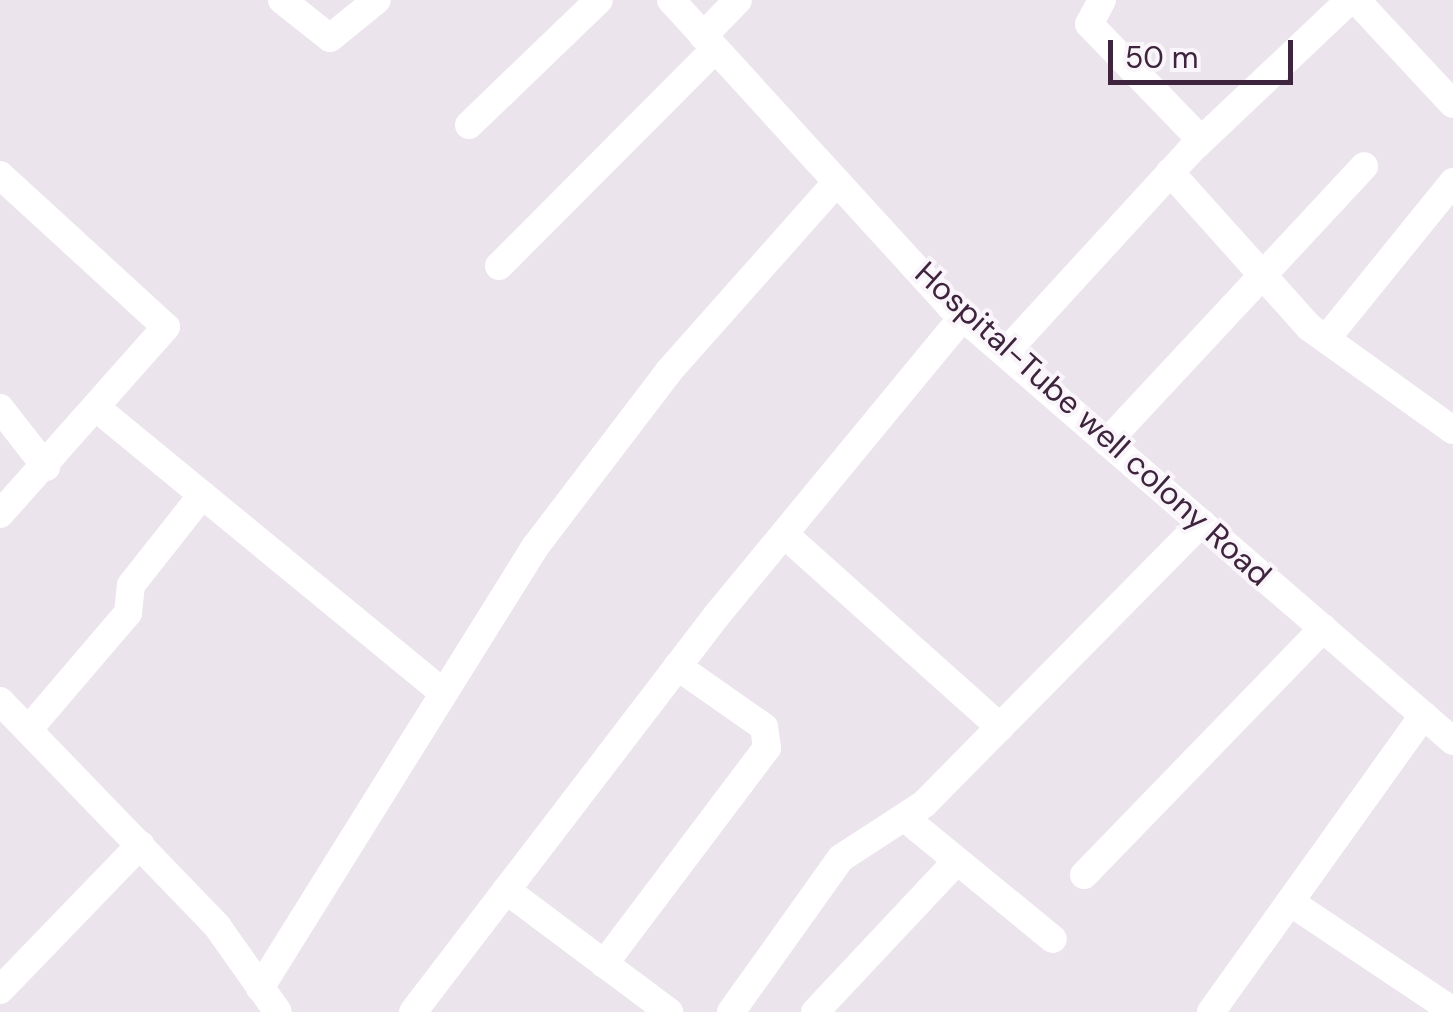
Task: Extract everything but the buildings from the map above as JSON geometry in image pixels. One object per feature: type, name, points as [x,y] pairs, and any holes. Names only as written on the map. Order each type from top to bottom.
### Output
[{"type":"street","points":[[282,0],[337,38],[377,0]]},
{"type":"street","points":[[468,125],[599,0]]},
{"type":"street","name":"Hospital-Tube well colony Road","points":[[670,0],[963,317],[1453,740]]},
{"type":"street","points":[[499,266],[709,42],[738,0]]},
{"type":"street","points":[[1102,0],[1089,24],[1202,140]]},
{"type":"street","points":[[1005,353],[1170,172],[1353,0],[1453,104]]},
{"type":"street","points":[[1107,442],[1364,166]]},
{"type":"street","points":[[1170,172],[1261,276],[1326,339],[1453,430]]},
{"type":"street","points":[[0,174],[164,322],[99,410],[0,514]]},
{"type":"street","points":[[260,988],[440,690],[594,466],[836,182]]},
{"type":"street","points":[[1326,339],[1453,182]]},
{"type":"street","points":[[414,1012],[677,666],[963,317]]},
{"type":"street","points":[[0,408],[46,467]]},
{"type":"street","points":[[99,410],[440,690]]},
{"type":"street","points":[[28,730],[128,613],[131,585],[202,495]]},
{"type":"street","points":[[731,1012],[841,858],[906,818],[1201,523]]},
{"type":"street","points":[[784,534],[1000,727]]},
{"type":"street","points":[[1084,875],[1322,628]]},
{"type":"street","points":[[604,964],[767,748],[764,728],[677,666]]},
{"type":"street","points":[[0,701],[217,926],[278,1012]]},
{"type":"street","points":[[1210,1012],[1424,716]]},
{"type":"street","points":[[906,818],[1053,939]]},
{"type":"street","points":[[0,990],[140,845]]},
{"type":"street","points":[[815,1012],[957,860]]},
{"type":"street","points":[[506,890],[669,1012]]},
{"type":"street","points":[[1290,902],[1453,1011]]}]
